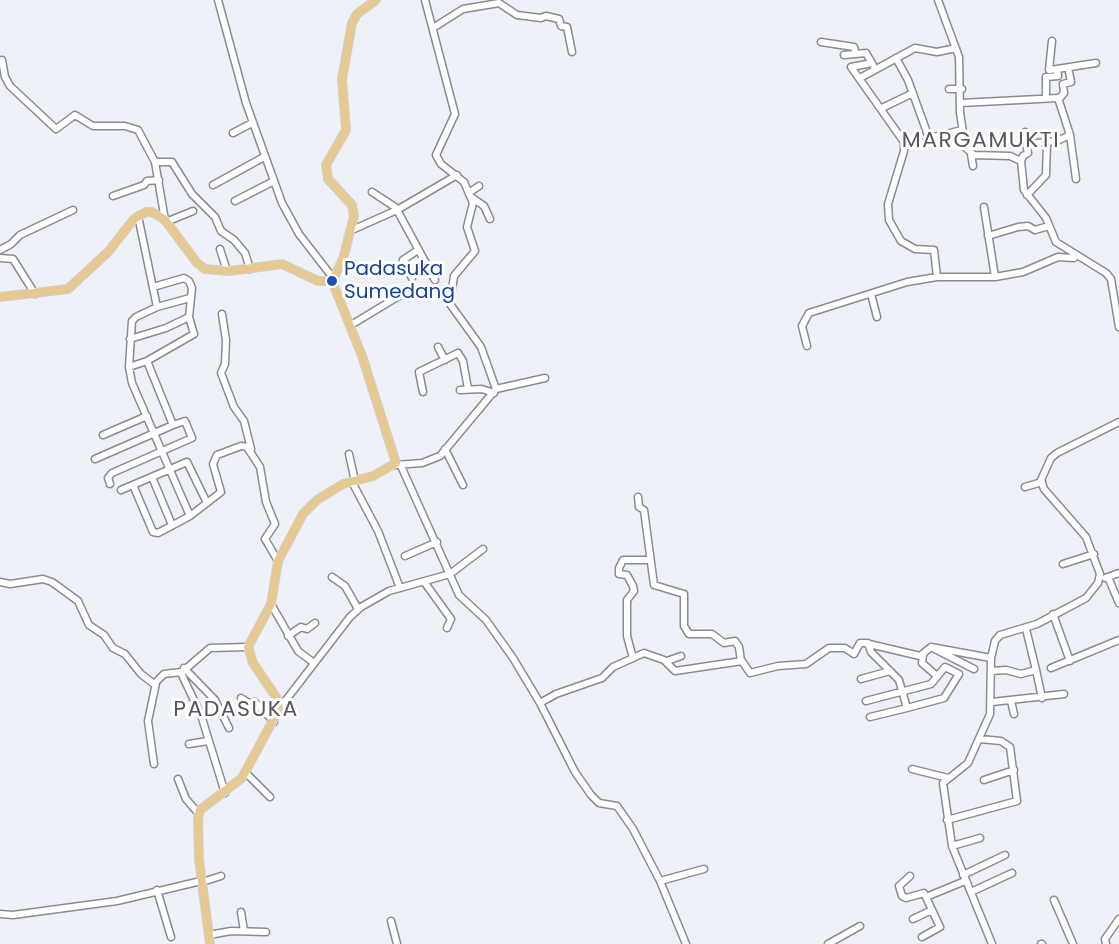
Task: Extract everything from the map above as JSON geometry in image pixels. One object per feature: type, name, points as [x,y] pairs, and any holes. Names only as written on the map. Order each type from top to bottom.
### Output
[{"type":"main road","points":[[210,944],[201,881],[198,814],[207,804],[225,793],[245,772],[279,709],[278,698],[253,663],[248,647],[271,604],[278,561],[309,507],[330,491],[398,466],[381,411],[333,279],[352,230],[352,205],[331,183],[325,169],[346,130],[342,79],[352,23],[357,14],[376,0]]},
{"type":"main road","points":[[0,297],[61,292],[72,286],[108,252],[138,216],[152,212],[166,221],[200,266],[227,271],[285,264],[318,281],[333,279]]},
{"type":"street","points":[[218,0],[252,123],[264,157],[299,234],[333,279]]},
{"type":"street","points":[[425,0],[455,114],[436,155],[441,164],[458,175],[470,195],[473,206],[467,227],[475,251],[455,273],[450,294],[451,307],[481,347],[495,391]]},
{"type":"street","points":[[938,0],[956,48],[962,89],[962,130],[972,166]]},
{"type":"street","points":[[433,28],[457,11],[485,3],[501,3],[519,16],[541,18],[546,16],[559,20],[561,26],[567,27],[572,52]]},
{"type":"street","points":[[1052,40],[1049,70],[1096,63]]},
{"type":"street","points":[[821,42],[854,47],[856,54]]},
{"type":"street","points":[[937,277],[936,251],[931,248],[915,249],[907,245],[901,241],[889,220],[889,196],[904,151],[904,142],[851,66],[873,66],[918,48],[937,52],[956,48]]},
{"type":"street","points":[[844,55],[866,53],[873,66]]},
{"type":"street","points":[[896,58],[913,93],[929,138]]},
{"type":"street","points":[[2,60],[9,86],[56,129],[75,115],[93,126],[135,128],[143,138],[154,162],[166,221],[193,211]]},
{"type":"street","points":[[860,78],[873,66]]},
{"type":"street","points":[[1046,98],[1046,77],[1058,76],[1057,69]]},
{"type":"street","points":[[1059,99],[1064,93],[1063,84],[1071,82],[1070,72]]},
{"type":"street","points":[[949,89],[962,89]]},
{"type":"street","points":[[882,108],[913,93]]},
{"type":"street","points":[[961,103],[1059,99]]},
{"type":"street","points":[[1059,99],[1070,135],[1076,179]]},
{"type":"street","points":[[233,133],[252,123]]},
{"type":"street","points":[[904,142],[922,144],[929,138],[962,130]]},
{"type":"street","points":[[1025,132],[1028,153],[1021,161],[1023,187],[1050,226],[1058,245],[1106,273],[1110,279],[1119,327]]},
{"type":"street","points":[[1026,144],[1064,140],[1070,135]]},
{"type":"street","points":[[1027,195],[1046,174],[1047,143]]},
{"type":"street","points":[[970,154],[1010,156],[1021,161]]},
{"type":"street","points":[[213,185],[264,157]]},
{"type":"street","points":[[154,162],[172,162],[192,194],[215,217],[221,231],[234,240],[245,253],[250,269]]},
{"type":"street","points":[[352,230],[397,209],[458,175]]},
{"type":"street","points":[[113,196],[144,185],[147,181],[159,180]]},
{"type":"street","points":[[234,201],[274,181]]},
{"type":"street","points":[[470,195],[479,186]]},
{"type":"street","points":[[372,192],[397,209],[435,280]]},
{"type":"street","points":[[470,195],[484,206],[490,219]]},
{"type":"street","points":[[984,207],[995,277]]},
{"type":"street","points":[[0,250],[20,235],[72,210]]},
{"type":"street","points":[[138,216],[156,307]]},
{"type":"street","points":[[988,236],[1018,227],[1028,226],[1035,230],[1050,226]]},
{"type":"street","points":[[220,249],[227,271]]},
{"type":"street","points":[[412,278],[403,260],[418,250]]},
{"type":"street","points":[[807,346],[802,326],[808,314],[907,282],[937,277],[995,277],[1023,272],[1058,257],[1070,257],[1086,262]]},
{"type":"street","points":[[0,258],[13,260],[35,294]]},
{"type":"street","points":[[129,367],[147,361],[193,336],[189,317],[192,286],[186,278],[153,287]]},
{"type":"street","points":[[351,325],[404,293],[431,290],[450,294]]},
{"type":"street","points":[[871,294],[877,317]]},
{"type":"street","points":[[190,298],[156,307],[134,319],[130,339],[129,367],[132,383],[190,516]]},
{"type":"street","points":[[222,314],[226,340],[225,364],[221,373],[234,407],[244,421],[250,449],[260,467],[266,502],[275,524],[265,539],[278,561]]},
{"type":"street","points":[[130,339],[165,328],[189,317]]},
{"type":"street","points":[[438,347],[445,360]]},
{"type":"street","points":[[423,392],[419,372],[460,354],[468,389]]},
{"type":"street","points":[[147,361],[172,425]]},
{"type":"street","points":[[460,390],[495,391],[545,378]]},
{"type":"street","points":[[495,391],[437,458],[398,466],[437,542],[459,595],[491,627],[540,703],[575,772],[591,795],[599,803],[617,806],[633,830],[660,881],[686,944]]},
{"type":"street","points":[[103,435],[147,416]]},
{"type":"street","points":[[95,459],[185,421],[192,438],[112,473],[108,478],[110,484]]},
{"type":"street","points":[[1099,580],[1094,554],[1086,537],[1044,489],[1042,475],[1057,453],[1119,422]]},
{"type":"street","points":[[133,485],[153,532],[156,533],[190,516],[222,491],[213,464],[215,457],[241,446],[250,449]]},
{"type":"street","points":[[445,449],[463,485]]},
{"type":"street","points":[[349,454],[354,482],[378,531],[400,588]]},
{"type":"street","points":[[121,490],[188,462],[207,503]]},
{"type":"street","points":[[152,477],[172,525]]},
{"type":"street","points":[[1025,487],[1042,482]]},
{"type":"street","points":[[638,497],[639,507],[644,510],[649,560],[655,586],[684,594],[686,631],[692,636],[716,635],[724,643],[735,641],[747,672],[806,664],[830,648],[844,648],[854,654],[860,644],[868,643],[924,654]]},
{"type":"street","points":[[405,556],[437,542]]},
{"type":"street","points":[[279,709],[358,609],[378,596],[450,574],[483,549]]},
{"type":"street","points":[[1063,564],[1094,554]]},
{"type":"street","points":[[633,658],[627,636],[627,600],[634,591],[627,575],[620,574],[619,568],[623,560],[649,560]]},
{"type":"street","points":[[992,944],[952,846],[943,783],[968,763],[980,739],[992,702],[993,644],[1000,635],[1026,628],[1086,598],[1099,580],[1118,575]]},
{"type":"street","points":[[332,577],[345,586],[358,609]]},
{"type":"street","points":[[1108,577],[1119,603]]},
{"type":"street","points":[[0,582],[10,584],[43,579],[52,582],[81,604],[89,625],[104,635],[115,650],[125,654],[141,674],[154,684],[156,683]]},
{"type":"street","points":[[425,583],[451,619],[447,628]]},
{"type":"street","points":[[271,604],[298,651],[314,663]]},
{"type":"street","points":[[1053,614],[1070,661]]},
{"type":"street","points":[[288,636],[301,627],[307,629],[315,623]]},
{"type":"street","points":[[1026,628],[1042,698]]},
{"type":"street","points":[[1051,668],[1119,640]]},
{"type":"street","points":[[868,643],[871,652],[899,680],[907,708]]},
{"type":"street","points":[[154,764],[148,721],[156,683],[164,674],[182,670],[210,648],[248,647]]},
{"type":"street","points":[[931,647],[991,658]]},
{"type":"street","points":[[931,647],[924,654],[922,663],[937,676]]},
{"type":"street","points":[[931,647],[974,669]]},
{"type":"street","points":[[540,703],[556,694],[602,678],[613,667],[633,658],[649,654],[667,662],[675,671],[741,661]]},
{"type":"street","points":[[667,662],[681,656]]},
{"type":"street","points":[[866,701],[931,684],[944,667],[959,675],[944,698],[870,717]]},
{"type":"street","points":[[182,670],[214,700],[229,728]]},
{"type":"street","points":[[182,670],[201,715],[225,793]]},
{"type":"street","points":[[992,671],[1006,670],[1021,674],[1036,670]]},
{"type":"street","points":[[861,679],[890,671]]},
{"type":"street","points":[[992,702],[1064,694]]},
{"type":"street","points":[[241,698],[249,704],[255,702],[274,722]]},
{"type":"street","points":[[1011,701],[1014,714]]},
{"type":"street","points":[[947,820],[1017,801],[1010,747],[1001,741],[980,739]]},
{"type":"street","points":[[189,744],[208,741]]},
{"type":"street","points":[[912,769],[948,778]]},
{"type":"street","points":[[984,780],[1014,770]]},
{"type":"street","points":[[245,772],[270,797]]},
{"type":"street","points":[[178,779],[186,799],[198,814]]},
{"type":"street","points":[[952,846],[980,838]]},
{"type":"street","points":[[926,897],[1005,855]]},
{"type":"street","points":[[660,881],[704,869]]},
{"type":"street","points":[[970,892],[1011,873]]},
{"type":"street","points":[[0,914],[117,901],[222,876]]},
{"type":"street","points":[[910,876],[899,886],[902,896],[906,898],[922,893],[940,928],[922,937]]},
{"type":"street","points":[[158,890],[171,937]]},
{"type":"street","points":[[1054,900],[1072,944]]},
{"type":"street","points":[[913,919],[932,910]]},
{"type":"street","points":[[241,912],[244,931]]},
{"type":"street","points":[[391,921],[397,944]]},
{"type":"street","points":[[1106,944],[1105,939],[1118,922]]},
{"type":"street","points":[[828,944],[860,926]]},
{"type":"street","points":[[209,935],[244,931],[266,932]]},
{"type":"place","name":"Padasuka Sumedang","points":[[332,281]]},
{"type":"district","name":"MARGAMUKTI","points":[[981,141]]},
{"type":"district","name":"PADASUKA","points":[[236,710]]}]
